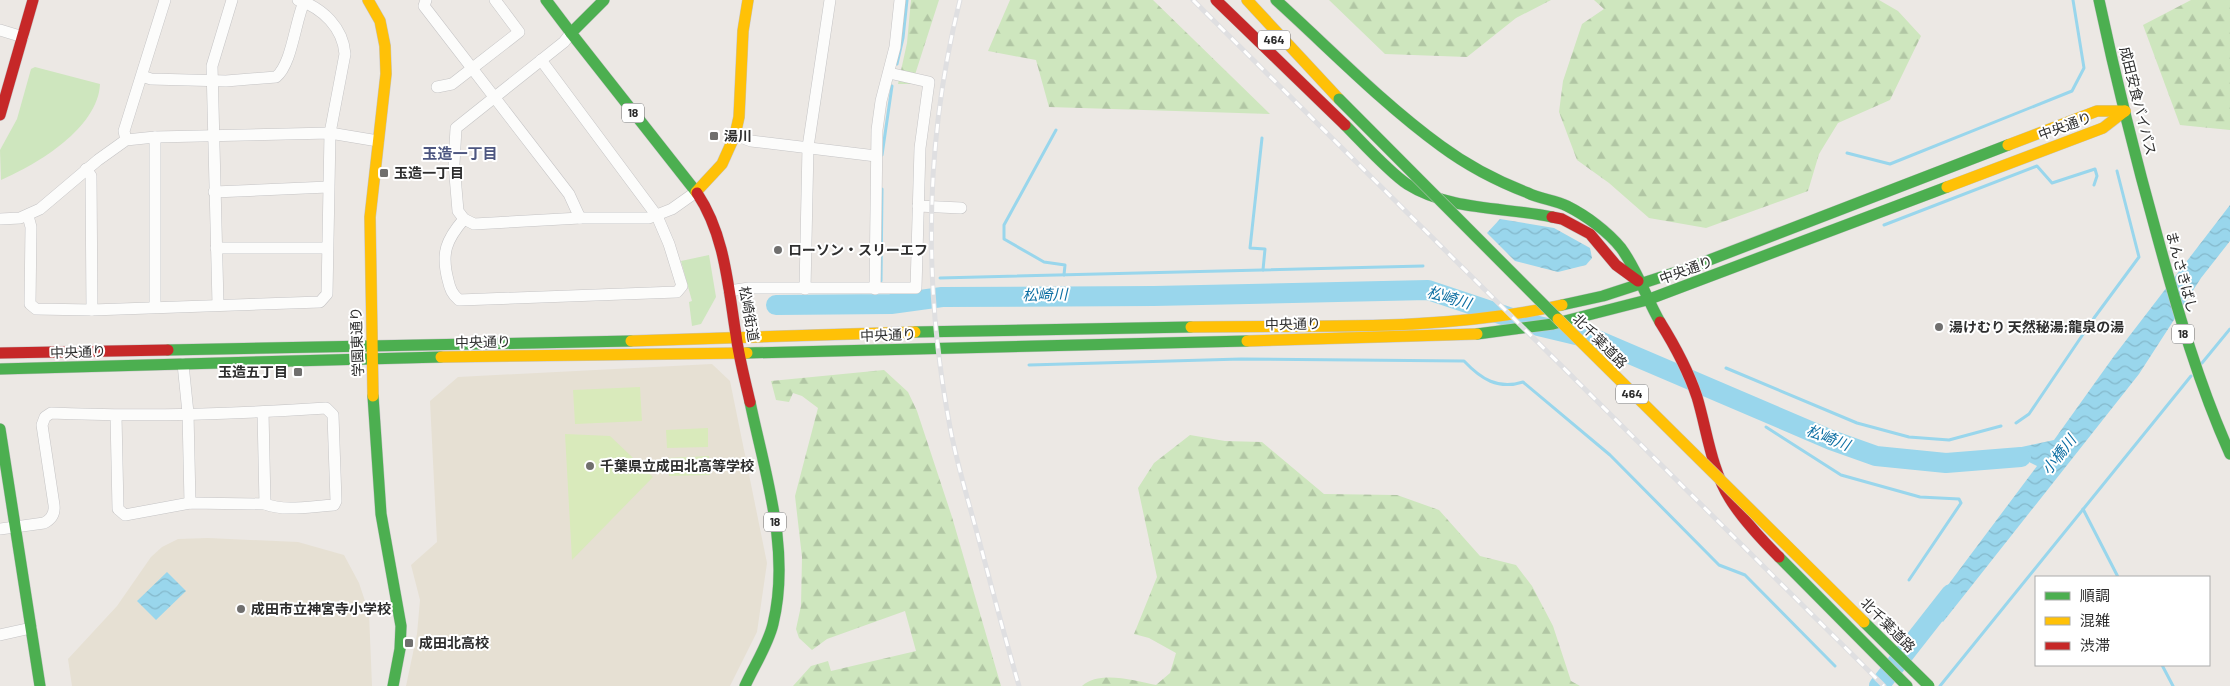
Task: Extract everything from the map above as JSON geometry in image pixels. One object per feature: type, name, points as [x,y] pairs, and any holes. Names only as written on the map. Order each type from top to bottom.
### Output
[{"type":"main road","points":[[0,115],[33,0]]},
{"type":"main road","name":"学園東通り","points":[[368,0],[382,23],[388,61],[370,215],[372,353],[378,490],[387,555],[398,598],[401,628],[400,651],[393,686]]},
{"type":"main road","name":"松崎街道","points":[[546,0],[696,192],[708,210],[718,236],[736,337],[779,542],[780,590],[773,626],[745,686]]},
{"type":"main road","points":[[571,33],[604,0]]},
{"type":"main road","points":[[696,192],[722,164],[735,135],[739,117],[743,31],[748,0]]},
{"type":"main road","points":[[1216,0],[1405,182],[1425,194],[1453,203],[1529,212],[1562,219],[1590,234],[1606,250],[1616,265],[1641,283]]},
{"type":"main road","name":"北千葉道路","points":[[1234,0],[1273,39],[1318,77]]},
{"type":"main road","name":"北千葉道路","points":[[1246,0],[1339,99],[1609,371],[1928,686]]},
{"type":"main road","points":[[1276,0],[1356,74],[1442,147],[1479,171],[1529,194],[1567,206],[1594,223],[1620,247],[1636,270],[1647,300],[1684,362],[1697,397],[1713,458],[1729,498],[1738,512],[1762,540],[1907,686]]},
{"type":"main road","name":"成田安食バイパス","points":[[2099,0],[2150,210]]},
{"type":"main road","name":"中央通り","points":[[0,369],[183,364],[372,353],[736,337],[1435,323],[1467,320],[1540,310],[1603,296],[1686,269],[2097,111],[2125,111]]},
{"type":"main road","name":"中央通り","points":[[0,353],[740,354],[1472,335],[1553,324],[1647,300],[2103,128],[2125,111]]},
{"type":"main road","name":"まんさきばし","points":[[2150,210],[2183,332],[2204,394],[2230,454]]},
{"type":"main road","points":[[0,429],[40,686]]},
{"type":"street","points":[[126,140],[124,131],[165,0]]},
{"type":"street","points":[[218,304],[212,66],[232,0]]},
{"type":"street","points":[[426,0],[424,6],[569,194],[580,218]]},
{"type":"street","points":[[436,87],[452,84],[519,32],[495,0]]},
{"type":"street","points":[[805,288],[808,147],[830,0]]},
{"type":"street","points":[[875,289],[876,156],[881,101],[895,47],[900,0]]},
{"type":"street","points":[[28,216],[31,227],[30,304],[36,309],[92,310],[218,304],[320,302],[327,294],[330,133],[345,54],[344,43],[332,22],[322,11],[301,1],[282,73],[276,77],[213,80],[151,79],[142,76]]},
{"type":"street","points":[[0,30],[22,37]]},
{"type":"street","points":[[571,33],[541,60],[493,96],[456,128],[454,164],[458,211],[464,219],[474,224],[580,218],[627,219],[657,216],[672,209],[696,192]]},
{"type":"street","points":[[464,219],[455,229],[444,253],[443,262],[451,291],[459,300],[677,292],[682,286],[676,261],[657,216],[541,60]]},
{"type":"street","points":[[729,291],[749,288],[916,288],[920,148],[929,82],[889,73]]},
{"type":"street","points":[[0,219],[28,216],[40,209],[86,169],[126,140],[155,136],[330,133],[378,140]]},
{"type":"street","points":[[735,135],[750,141],[876,156]]},
{"type":"street","points":[[155,136],[155,307]]},
{"type":"street","points":[[86,169],[91,176],[92,310]]},
{"type":"street","points":[[214,192],[328,188]]},
{"type":"street","points":[[918,206],[961,208]]},
{"type":"street","points":[[216,248],[327,248]]},
{"type":"street","points":[[183,364],[188,413],[190,503]]},
{"type":"street","points":[[0,529],[44,523],[50,520],[53,515],[54,505],[42,424],[51,413],[116,416],[263,412],[326,408],[333,415],[336,501],[334,505],[287,508],[274,508],[265,504],[190,503],[125,515],[118,509],[116,416]]},
{"type":"street","points":[[263,412],[265,504]]},
{"type":"street","points":[[0,635],[31,628]]},
{"type":"shaded area","name":"千葉県立成田北高等学校","points":[[712,364],[730,381],[767,563],[757,632],[730,686],[406,686],[417,634],[420,600],[411,565],[437,542],[430,401],[458,377]]},
{"type":"shaded area","name":"成田市立神宮寺小学校","points":[[208,538],[298,542],[344,555],[359,583],[369,613],[372,686],[72,686],[68,659],[117,606],[151,557],[162,547],[178,539]]},
{"type":"green space","points":[[911,0],[939,0],[912,84],[898,84],[907,43]]},
{"type":"green space","points":[[1010,0],[1153,0],[1270,114],[1049,107],[1036,60],[988,51]]},
{"type":"green space","points":[[1329,0],[1551,0],[1516,18],[1467,57],[1385,54]]},
{"type":"green space","points":[[1594,0],[1879,0],[1898,11],[1921,36],[1890,100],[1838,123],[1819,154],[1808,191],[1706,228],[1649,218],[1609,183],[1577,160],[1559,112],[1563,81],[1582,24],[1604,9]]},
{"type":"green space","points":[[2191,0],[2230,0],[2230,130],[2180,125],[2143,25]]},
{"type":"green space","points":[[35,67],[100,84],[97,100],[89,115],[78,129],[64,142],[32,164],[1,180],[0,150],[17,119],[31,69]]},
{"type":"green space","points":[[709,255],[716,297],[701,324],[692,326],[689,302],[692,301],[681,261]]},
{"type":"green space","points":[[884,370],[908,392],[917,411],[952,517],[1001,686],[793,686],[811,666],[828,661],[831,671],[916,651],[905,611],[827,639],[812,650],[799,638],[796,629],[801,606],[802,557],[795,496],[818,408],[802,396],[793,393],[789,402],[776,400],[771,381]]},
{"type":"green space","points":[[640,387],[642,421],[575,424],[573,390]]},
{"type":"green space","points":[[708,428],[708,447],[667,448],[666,430]]},
{"type":"green space","points":[[565,434],[610,436],[653,477],[572,560]]},
{"type":"green space","points":[[1190,435],[1225,441],[1262,442],[1324,494],[1397,495],[1439,510],[1480,556],[1516,565],[1532,586],[1553,626],[1571,681],[1580,686],[1082,686],[1089,681],[1108,678],[1128,679],[1156,685],[1170,673],[1176,653],[1149,638],[1134,634],[1157,577],[1138,488],[1154,463]]},
{"type":"green space","points":[[709,456],[710,475],[669,476],[668,458]]},
{"type":"water","points":[[2230,205],[2230,241],[2201,278],[2139,374],[1943,622],[1930,609],[2037,466],[2029,462],[1979,470],[2008,450],[2054,440],[2114,356]]},
{"type":"water","points":[[1500,219],[1554,228],[1590,248],[1592,258],[1586,265],[1558,272],[1515,261],[1487,233]]},
{"type":"water","points":[[167,572],[186,591],[156,620],[137,601]]},
{"type":"waterway","points":[[897,64],[903,38],[907,0]]},
{"type":"waterway","points":[[1847,153],[1890,164],[2072,91],[2084,68],[2073,0]]},
{"type":"waterway","points":[[882,155],[892,86]]},
{"type":"waterway","points":[[1056,130],[1004,225],[1004,239],[1044,262],[1065,265],[1064,275]]},
{"type":"waterway","points":[[1262,138],[1250,248],[1265,249],[1263,270]]},
{"type":"waterway","points":[[1884,225],[2037,166],[2052,183],[2095,169],[2097,176],[2094,185]]},
{"type":"waterway","points":[[2016,423],[2029,414],[2094,318],[2139,257],[2117,171]]},
{"type":"waterway","points":[[881,281],[882,189]]},
{"type":"waterway","points":[[940,278],[1423,266]]},
{"type":"waterway","name":"松崎川","points":[[776,305],[891,304],[942,297],[1154,296],[1428,290],[1530,324],[1597,340],[1831,440],[1876,456],[1946,463],[2021,457]]},
{"type":"waterway","points":[[2202,363],[2230,329]]},
{"type":"waterway","points":[[1029,365],[1241,359],[1464,361],[1484,378],[1498,384],[1506,385],[1523,382],[1610,455],[1719,565],[1745,575],[1835,666]]},
{"type":"waterway","points":[[1726,368],[1857,423],[1909,437],[1949,440],[2001,426]]},
{"type":"waterway","points":[[1940,686],[2191,376]]},
{"type":"waterway","points":[[1766,427],[1841,475],[1920,497],[1959,499],[1961,503],[1909,580]]},
{"type":"waterway","points":[[2083,509],[2117,576]]},
{"type":"waterway","name":"小橋川","points":[[1879,686],[1951,594]]},
{"type":"waterway","points":[[2163,666],[2173,686]]},
{"type":"railway","points":[[960,0],[948,53],[934,159],[932,266],[935,320],[941,374],[956,455],[1019,686]]},
{"type":"railway","points":[[1193,0],[1884,686]]},
{"type":"traffic: fast","points":[[546,0],[571,33]]},
{"type":"traffic: fast","points":[[604,0],[571,33],[697,193]]},
{"type":"traffic: fast","points":[[1276,0],[1377,94],[1451,153],[1483,173],[1533,195],[1567,206],[1603,230],[1616,242],[1627,257],[1660,322]]},
{"type":"traffic: fast","points":[[2099,0],[2134,150],[2173,294],[2208,402],[2230,454]]},
{"type":"traffic: fast","points":[[1339,99],[1558,319]]},
{"type":"traffic: fast","points":[[1345,125],[1392,172],[1407,184],[1424,193],[1459,204],[1552,217]]},
{"type":"traffic: fast","points":[[1562,305],[1603,296],[1686,269],[2008,145]]},
{"type":"traffic: fast","points":[[1477,334],[1553,324],[1647,300],[1947,187]]},
{"type":"traffic: fast","points":[[915,332],[1191,327]]},
{"type":"traffic: fast","points":[[168,350],[631,341]]},
{"type":"traffic: fast","points":[[747,353],[1247,341]]},
{"type":"traffic: fast","points":[[0,369],[441,357]]},
{"type":"traffic: fast","points":[[373,396],[381,514],[401,626],[400,649],[393,686]]},
{"type":"traffic: fast","points":[[745,686],[771,632],[778,596],[779,568],[774,512],[750,402]]},
{"type":"traffic: fast","points":[[0,429],[40,686]]},
{"type":"traffic: fast","points":[[1779,557],[1907,686]]},
{"type":"traffic: fast","points":[[1864,622],[1929,686]]},
{"type":"traffic: slow","points":[[368,0],[380,21],[385,46],[386,74],[370,217],[373,396]]},
{"type":"traffic: slow","points":[[696,192],[722,164],[735,135],[739,117],[743,31],[748,0]]},
{"type":"traffic: slow","points":[[1247,0],[1339,99]]},
{"type":"traffic: slow","points":[[2008,145],[2097,111],[2125,111]]},
{"type":"traffic: slow","points":[[1947,187],[2103,128],[2125,111]]},
{"type":"traffic: slow","points":[[1191,327],[1424,323],[1470,320],[1562,305]]},
{"type":"traffic: slow","points":[[1558,319],[1864,622]]},
{"type":"traffic: slow","points":[[631,341],[915,332]]},
{"type":"traffic: slow","points":[[1247,341],[1477,334]]},
{"type":"traffic: slow","points":[[441,357],[747,353]]},
{"type":"traffic: jam","points":[[0,115],[33,0]]},
{"type":"traffic: jam","points":[[1216,0],[1345,125]]},
{"type":"traffic: jam","points":[[697,193],[714,226],[720,243],[728,280],[739,352],[750,402]]},
{"type":"traffic: jam","points":[[1552,217],[1562,219],[1590,234],[1616,265],[1638,281]]},
{"type":"traffic: jam","points":[[1660,322],[1681,358],[1697,397],[1718,475],[1730,499],[1746,522],[1779,557]]},
{"type":"traffic: jam","points":[[0,353],[168,350]]},
{"type":"place","name":"湯川","points":[[714,136]]},
{"type":"place","name":"玉造一丁目","points":[[384,173]]},
{"type":"place","name":"ローソン・スリーエフ","points":[[778,250]]},
{"type":"place","name":"湯けむり 天然秘湯;龍泉の湯","points":[[1939,327]]},
{"type":"place","name":"玉造五丁目","points":[[298,372]]},
{"type":"place","name":"千葉県立成田北高等学校","points":[[590,466]]},
{"type":"place","name":"成田市立神宮寺小学校","points":[[241,609]]},
{"type":"place","name":"成田北高校","points":[[409,643]]},
{"type":"district","name":"玉造一丁目","points":[[460,154]]}]
